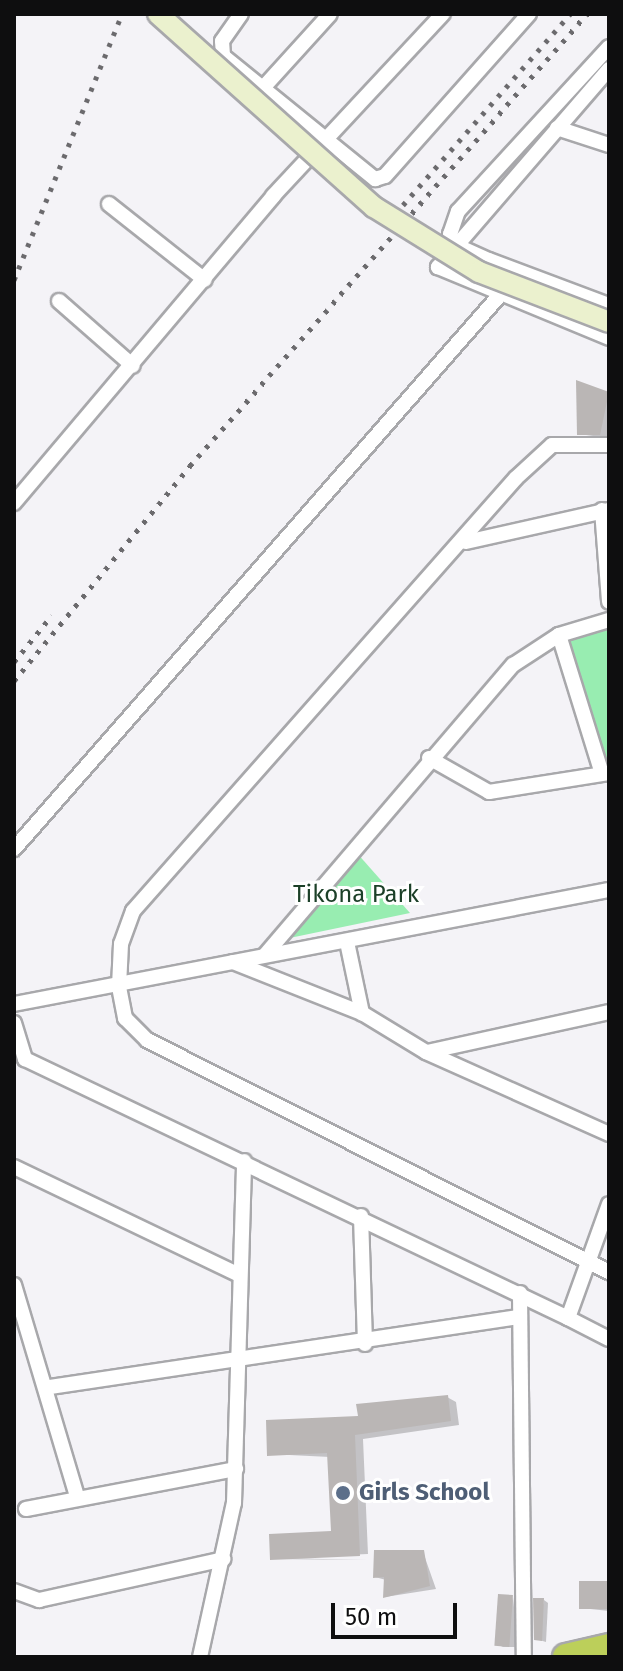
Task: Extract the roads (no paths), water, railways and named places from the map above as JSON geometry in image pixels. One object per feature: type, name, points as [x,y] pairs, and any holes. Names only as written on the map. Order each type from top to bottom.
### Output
[{"type":"highway","points":[[566,1657],[609,1647]]},
{"type":"main road","points":[[158,14],[374,207],[479,272],[609,322]]},
{"type":"street","points":[[241,14],[221,52],[368,176],[385,176],[529,14]]},
{"type":"street","points":[[262,89],[330,14]]},
{"type":"street","points":[[14,503],[325,141],[443,14]]},
{"type":"street","points":[[455,245],[450,227],[458,211],[609,47]]},
{"type":"street","points":[[609,69],[455,245],[440,271],[609,338]]},
{"type":"street","points":[[557,128],[609,145]]},
{"type":"street","points":[[109,204],[205,280]]},
{"type":"street","points":[[455,245],[609,305]]},
{"type":"street","points":[[14,849],[499,296]]},
{"type":"street","points":[[59,301],[133,366]]},
{"type":"street","points":[[609,445],[574,441],[542,451],[466,542],[133,911],[121,944],[119,987],[125,1018],[147,1040],[609,1272]]},
{"type":"street","points":[[466,542],[606,510],[609,602]]},
{"type":"street","points":[[265,955],[429,758],[513,665],[559,635],[609,620]]},
{"type":"street","points":[[429,758],[462,783],[497,793],[605,774],[559,635]]},
{"type":"street","points":[[14,1004],[119,987],[265,955],[347,942],[609,890]]},
{"type":"street","points":[[347,942],[362,1013]]},
{"type":"street","points":[[233,962],[362,1013],[426,1052],[609,1134]]},
{"type":"street","points":[[426,1052],[609,1012]]},
{"type":"street","points":[[14,1023],[17,1059],[361,1216],[609,1339]]},
{"type":"street","points":[[200,1657],[224,1559],[236,1469],[240,1361],[237,1274],[244,1161]]},
{"type":"street","points":[[14,1167],[237,1274]]},
{"type":"street","points":[[568,1318],[591,1262],[609,1204]]},
{"type":"street","points":[[361,1216],[365,1344]]},
{"type":"street","points":[[14,1285],[50,1387],[77,1497]]},
{"type":"street","points":[[520,1293],[517,1317],[524,1657]]},
{"type":"street","points":[[50,1387],[365,1344],[517,1317]]},
{"type":"street","points":[[26,1509],[236,1469]]},
{"type":"street","points":[[14,1591],[39,1600],[224,1559]]},
{"type":"railway","points":[[14,280],[122,14]]},
{"type":"railway","points":[[403,205],[570,14]]},
{"type":"railway","points":[[14,681],[190,466],[587,14]]},
{"type":"railway","points":[[14,662],[52,615]]},
{"type":"place","name":"Girls School","points":[[343,1493]]},
{"type":"park label","name":"Tikona Park","points":[[356,895]]}]
